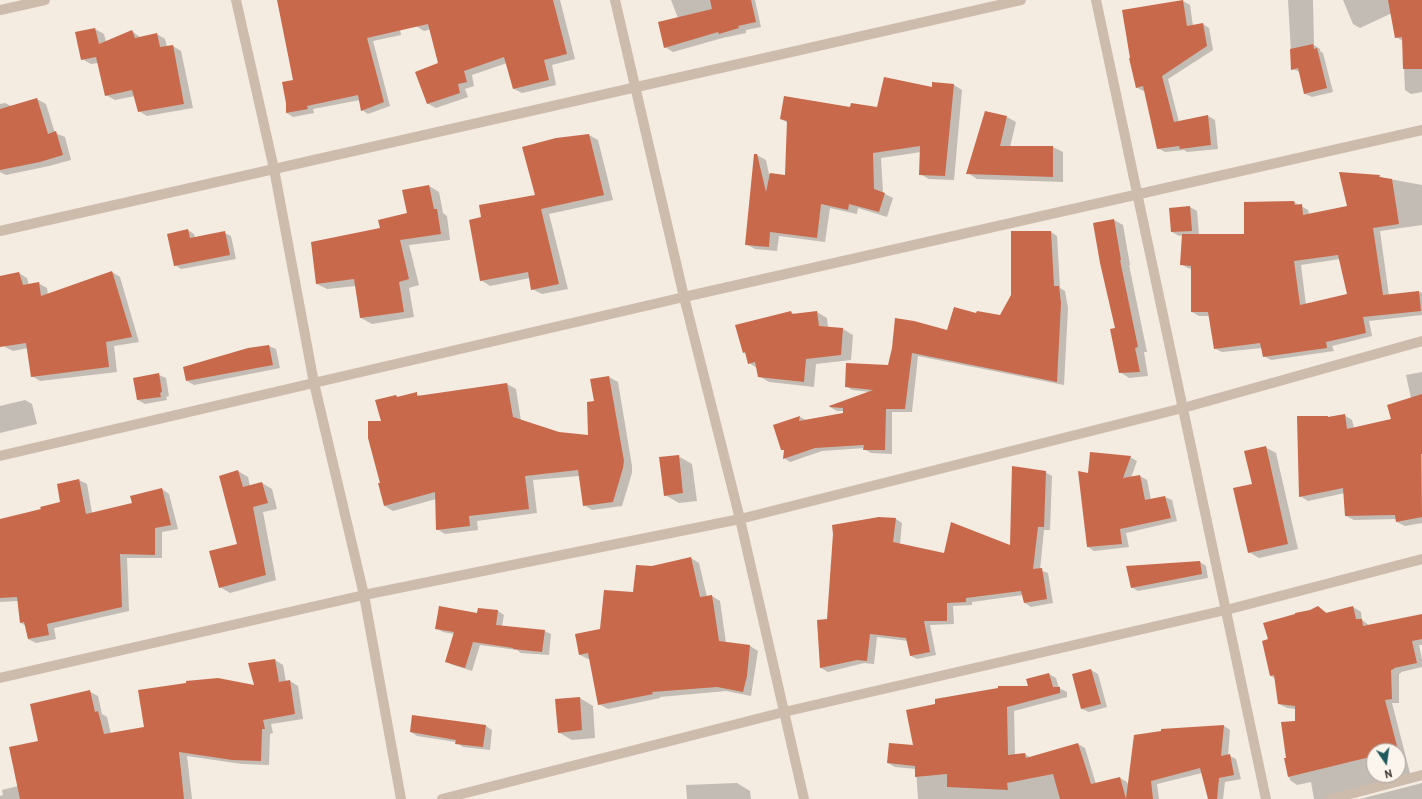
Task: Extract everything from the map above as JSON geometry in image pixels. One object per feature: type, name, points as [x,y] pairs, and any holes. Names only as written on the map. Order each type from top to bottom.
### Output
[{"type":"street","points":[[0,10],[45,0]]},
{"type":"street","points":[[236,0],[274,169],[314,383],[364,595],[401,799]]},
{"type":"street","points":[[615,0],[684,297],[740,519],[804,799]]},
{"type":"street","points":[[0,231],[1021,0]]},
{"type":"street","points":[[1096,0],[1266,799]]},
{"type":"street","points":[[0,456],[684,297],[1422,130]]},
{"type":"street","points":[[0,678],[364,595],[740,519],[1183,408],[1422,341]]},
{"type":"street","points":[[442,799],[784,712],[1226,610],[1422,559]]},
{"type":"street","points":[[1331,799],[1422,775]]},
{"type":"building","points":[[277,0],[553,0],[567,54],[544,60],[549,80],[513,89],[504,57],[464,71],[467,82],[458,84],[460,93],[427,104],[415,72],[438,63],[428,24],[367,38],[384,102],[361,111],[358,95],[307,106],[308,109],[286,113],[286,103],[282,82],[293,80]]},
{"type":"building","points":[[710,0],[751,0],[756,22],[738,26],[739,28],[719,34],[718,32],[664,48],[658,22],[712,9]]},
{"type":"building","points":[[1183,0],[1187,26],[1203,23],[1207,46],[1162,76],[1174,122],[1208,115],[1211,145],[1180,149],[1179,146],[1157,149],[1143,86],[1136,88],[1129,58],[1122,10]]},
{"type":"building","points":[[1388,0],[1422,0],[1422,69],[1403,69],[1402,37],[1395,38]]},
{"type":"building","points":[[95,28],[99,44],[132,30],[135,38],[157,33],[160,47],[173,45],[184,104],[138,112],[132,90],[105,96],[96,57],[81,60],[75,32]]},
{"type":"building","points":[[1313,44],[1314,49],[1317,48],[1327,88],[1304,94],[1298,68],[1291,70],[1290,49]]},
{"type":"building","points":[[884,77],[932,87],[932,82],[954,84],[945,176],[919,175],[920,146],[873,153],[874,189],[885,193],[879,212],[849,204],[848,210],[821,204],[817,238],[770,232],[769,247],[745,245],[754,154],[757,154],[766,192],[770,173],[785,175],[787,121],[780,119],[784,96],[850,107],[851,103],[877,107]]},
{"type":"building","points":[[37,98],[48,134],[56,131],[63,155],[40,162],[0,170],[0,109]]},
{"type":"building","points":[[985,111],[1007,116],[1000,146],[1053,146],[1053,177],[966,174]]},
{"type":"building","points":[[589,134],[604,195],[541,209],[559,284],[531,290],[528,272],[480,281],[469,220],[481,217],[479,205],[535,195],[522,147],[556,138]]},
{"type":"building","points":[[1339,172],[1380,175],[1379,177],[1392,179],[1399,224],[1373,228],[1383,295],[1419,291],[1421,311],[1363,317],[1366,333],[1326,342],[1327,348],[1263,357],[1260,343],[1214,349],[1208,312],[1191,312],[1191,266],[1180,265],[1182,234],[1244,234],[1244,202],[1294,201],[1295,205],[1302,204],[1303,215],[1347,206]],"holes":[[[1338,255],[1347,294],[1300,305],[1294,261]]]},
{"type":"building","points":[[429,185],[434,209],[437,209],[441,234],[400,240],[409,279],[399,282],[404,312],[360,318],[354,279],[316,284],[311,242],[380,228],[378,220],[407,213],[402,190]]},
{"type":"building","points":[[1190,206],[1192,231],[1171,232],[1169,208]]},
{"type":"building","points":[[1114,219],[1120,260],[1138,347],[1135,348],[1140,372],[1119,373],[1110,329],[1115,328],[1100,263],[1093,223]]},
{"type":"building","points":[[188,229],[190,238],[225,231],[230,255],[174,266],[167,234]]},
{"type":"building","points":[[1011,231],[1051,231],[1054,286],[1059,286],[1061,303],[1057,382],[912,353],[905,409],[886,409],[885,450],[863,450],[864,445],[815,448],[783,459],[784,450],[781,450],[773,425],[800,416],[799,421],[843,413],[843,408],[829,406],[873,390],[845,387],[846,363],[888,365],[892,348],[895,318],[914,321],[947,330],[954,307],[976,313],[977,311],[1000,315],[1011,295]]},
{"type":"building","points":[[112,271],[132,337],[106,342],[109,367],[31,377],[26,343],[0,347],[0,276],[19,272],[23,285],[39,282],[41,296]]},
{"type":"building","points":[[791,311],[792,314],[817,311],[819,326],[843,328],[841,355],[806,359],[804,382],[758,377],[755,362],[748,364],[745,352],[743,353],[735,325]]},
{"type":"building","points":[[269,345],[273,365],[186,381],[183,367],[248,348]]},
{"type":"building","points":[[159,373],[162,392],[160,393],[161,397],[137,400],[133,378]]},
{"type":"building","points":[[609,376],[624,461],[613,502],[583,506],[578,470],[525,476],[529,509],[469,516],[470,526],[436,530],[435,492],[384,506],[378,483],[380,483],[368,438],[368,421],[381,421],[375,400],[417,392],[417,396],[507,383],[513,417],[559,432],[588,435],[587,402],[594,401],[590,379]]},
{"type":"building","points":[[1422,394],[1422,517],[1396,522],[1395,515],[1345,516],[1343,488],[1299,497],[1297,416],[1328,417],[1345,414],[1347,429],[1391,419],[1387,405]]},
{"type":"building","points":[[1266,446],[1288,544],[1248,553],[1233,488],[1252,484],[1244,451]]},
{"type":"building","points":[[1090,452],[1131,456],[1123,478],[1140,475],[1145,500],[1165,496],[1171,518],[1120,529],[1122,544],[1087,547],[1078,471],[1088,473]]},
{"type":"building","points":[[679,455],[683,493],[664,496],[659,457]]},
{"type":"building","points":[[1012,466],[1046,471],[1044,527],[1038,527],[1033,569],[1042,568],[1047,599],[1024,603],[1021,591],[966,598],[966,602],[947,603],[947,621],[924,621],[930,652],[910,656],[906,638],[870,634],[867,661],[857,660],[820,668],[817,620],[827,619],[833,534],[832,525],[879,517],[896,518],[893,542],[944,553],[951,522],[1010,545]]},
{"type":"building","points":[[238,470],[243,487],[262,482],[268,503],[253,507],[266,575],[219,588],[209,551],[237,544],[219,476]]},
{"type":"building","points":[[79,479],[86,514],[132,503],[130,496],[162,488],[171,525],[155,528],[155,555],[120,554],[122,607],[47,624],[49,635],[28,639],[24,622],[20,623],[17,597],[0,598],[0,519],[41,509],[40,507],[60,502],[57,484]]},
{"type":"building","points":[[691,557],[700,597],[712,595],[719,641],[750,645],[747,676],[743,692],[717,687],[652,692],[653,694],[598,705],[588,653],[579,655],[575,634],[600,629],[604,590],[633,592],[636,565],[652,566]]},
{"type":"building","points":[[1200,561],[1202,574],[1131,588],[1126,566]]},
{"type":"building","points":[[439,606],[477,613],[478,608],[498,610],[496,625],[545,630],[542,652],[473,642],[465,668],[445,662],[454,632],[435,629]]},
{"type":"building","points":[[1318,606],[1326,613],[1353,606],[1356,619],[1362,619],[1363,626],[1422,614],[1422,639],[1412,641],[1417,663],[1391,670],[1392,699],[1385,700],[1396,743],[1366,743],[1366,758],[1288,777],[1284,758],[1286,758],[1281,722],[1295,721],[1295,706],[1278,704],[1274,675],[1270,676],[1262,641],[1268,639],[1263,623],[1310,610]]},
{"type":"building","points":[[275,659],[279,682],[290,680],[295,714],[263,720],[265,729],[262,729],[261,761],[232,760],[179,752],[184,799],[20,799],[9,747],[38,741],[30,704],[90,690],[95,712],[98,711],[104,734],[144,727],[138,690],[186,683],[186,681],[218,678],[254,685],[248,663]]},
{"type":"building","points":[[1091,669],[1101,704],[1081,709],[1072,674]]},
{"type":"building","points":[[1049,673],[1053,687],[1060,687],[1060,693],[1007,707],[1008,755],[1025,753],[1026,758],[1078,743],[1091,784],[1120,777],[1126,799],[1060,799],[1053,774],[1007,783],[1008,790],[947,787],[947,774],[915,777],[915,766],[887,763],[889,743],[913,745],[906,710],[935,704],[935,699],[998,688],[998,686],[1028,686],[1026,679]]},
{"type":"building","points":[[580,697],[582,730],[558,733],[555,699]]},
{"type":"building","points":[[412,715],[486,725],[483,747],[455,744],[456,740],[410,732]]},
{"type":"building","points":[[1224,725],[1221,756],[1230,754],[1234,775],[1219,778],[1217,799],[1208,799],[1200,768],[1151,781],[1153,799],[1126,799],[1134,735],[1161,731],[1161,729]]}]
